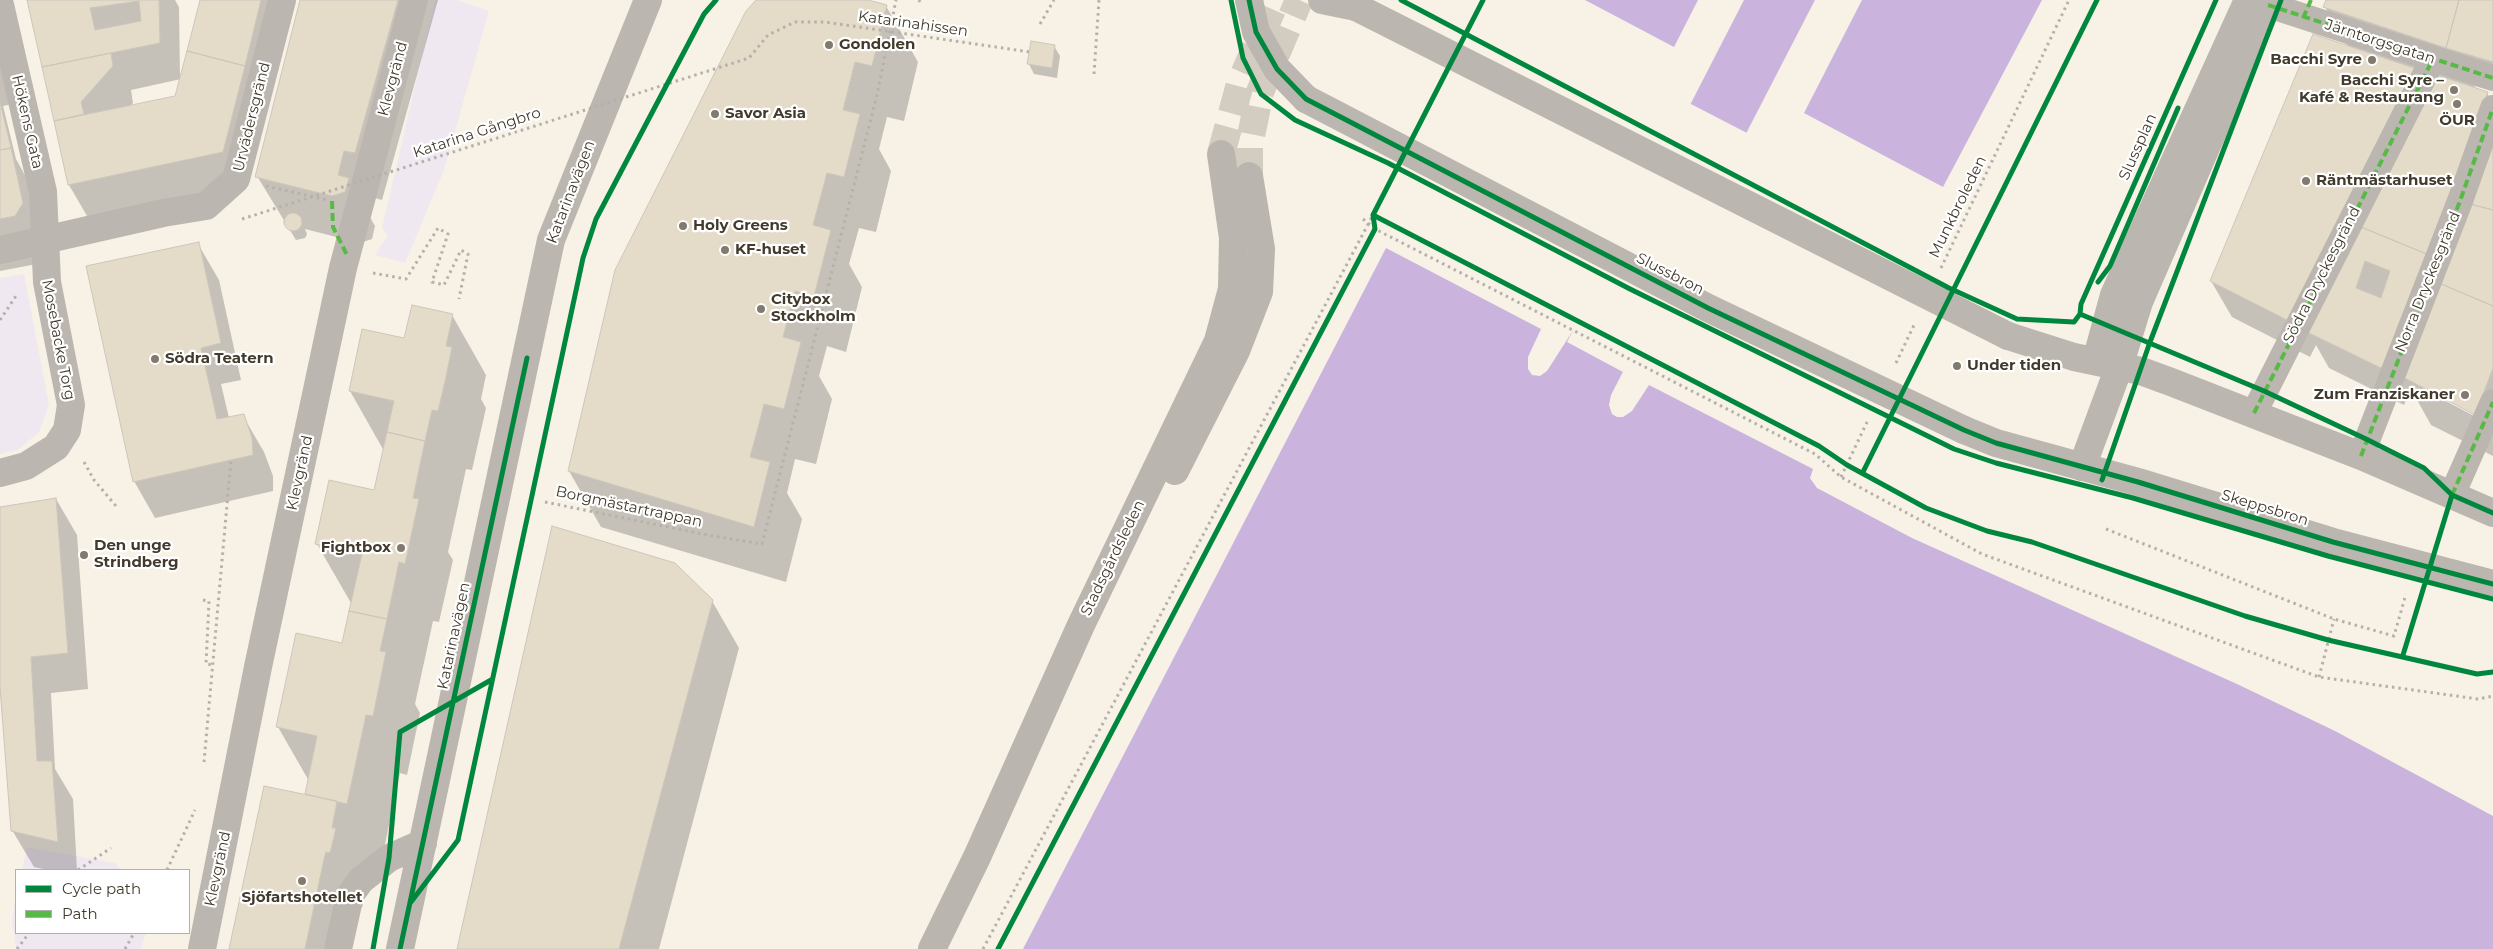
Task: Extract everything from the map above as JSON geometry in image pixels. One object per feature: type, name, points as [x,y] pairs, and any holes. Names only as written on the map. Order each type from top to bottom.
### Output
[{"type":"main road","name":"Stadsgårdsleden","points":[[932,949],[977,858],[1081,625],[1218,341],[1232,289],[1233,246],[1221,154]]},
{"type":"main road","name":"Stadsgårdsleden","points":[[949,949],[1092,637],[1236,351],[1258,292],[1261,249],[1249,176]]},
{"type":"street","name":"Urvädersgränd","points":[[43,242],[206,206],[236,179],[282,0]]},
{"type":"street","name":"Klevgränd","points":[[202,949],[343,268],[414,0]]},
{"type":"street","name":"Katarinavägen","points":[[400,949],[551,240],[648,0]]},
{"type":"street","name":"Slussbron","points":[[1249,0],[1256,32],[1277,69],[1306,99],[1708,308],[1964,430],[1996,443],[2030,453]]},
{"type":"street","points":[[1322,0],[1354,3],[2008,336],[2096,362],[2141,371],[2254,412],[2493,513]]},
{"type":"street","points":[[2082,467],[2096,362],[2139,302],[2262,2]]},
{"type":"street","name":"Järntorgsgatan","points":[[2262,2],[2307,9],[2433,59],[2493,78]]},
{"type":"street","name":"Hökens Gata","points":[[0,5],[43,192],[43,242]]},
{"type":"street","name":"Södra Dryckesgränd","points":[[2254,412],[2433,59]]},
{"type":"street","name":"Norra Dryckesgränd","points":[[2361,456],[2460,201],[2493,108]]},
{"type":"street","points":[[0,250],[43,242]]},
{"type":"street","name":"Mosebacke Torg","points":[[0,472],[26,466],[56,446],[67,430],[71,405],[46,282],[43,242]]},
{"type":"street","points":[[2452,495],[2493,402]]},
{"type":"street","name":"Skeppsbron","points":[[2030,453],[2333,542],[2493,584]]},
{"type":"street","points":[[338,949],[350,895],[361,880],[389,858],[423,843]]},
{"type":"path","points":[[1040,24],[1054,0]]},
{"type":"path","points":[[1094,74],[1099,0]]},
{"type":"path","points":[[663,93],[672,75]]},
{"type":"path","points":[[264,186],[332,201]]},
{"type":"path","points":[[1374,212],[1379,218]]},
{"type":"path","points":[[983,949],[1374,212]]},
{"type":"path","points":[[1370,238],[1374,229],[1374,212]]},
{"type":"path","points":[[1363,219],[1374,229],[1816,454],[1841,477],[1982,554],[2319,677],[2478,699],[2493,696]]},
{"type":"path","points":[[343,268],[406,279],[438,228],[448,234],[432,282],[444,285],[461,250],[468,254],[459,299]]},
{"type":"path","points":[[1893,369],[1918,316]]},
{"type":"path","points":[[1841,477],[1872,412]]},
{"type":"path","points":[[204,770],[231,460]]},
{"type":"path","points":[[1840,460],[1855,469]]},
{"type":"path","points":[[94,480],[116,506]]},
{"type":"path","points":[[2106,529],[2334,619],[2394,636],[2407,591]]},
{"type":"path","points":[[204,600],[209,601],[206,664],[213,665]]},
{"type":"path","points":[[2319,677],[2334,619]]},
{"type":"path","points":[[2318,637],[2337,642]]},
{"type":"path","points":[[167,869],[196,807]]},
{"type":"path","points":[[80,869],[111,848]]},
{"type":"path","points":[[17,949],[28,934]]},
{"type":"path","points":[[126,949],[134,934]]},
{"type":"shaded area","points":[[435,0],[457,0],[489,11],[444,170],[405,263],[375,255],[388,235],[382,228]]},
{"type":"shaded area","points":[[1585,0],[1698,0],[1674,47]]},
{"type":"shaded area","points":[[1744,0],[1815,0],[1611,395],[1609,405],[1612,414],[1617,417],[1623,417],[1632,411],[1649,385],[1813,469],[1810,478],[1817,488],[1912,538],[2237,684],[2335,731],[2493,816],[2493,949],[1023,949],[1386,248],[1541,329],[1528,357],[1528,369],[1532,375],[1540,376],[1547,371],[1579,321]]},
{"type":"shaded area","points":[[1862,0],[2042,0],[1943,187],[1804,113]]},
{"type":"shaded area","points":[[24,274],[49,405],[39,432],[18,450],[0,454],[0,278]]},
{"type":"shaded area","points":[[27,847],[115,863],[120,869],[22,869]]},
{"type":"shaded area","points":[[15,903],[15,934],[146,934],[141,949],[16,949],[12,920]]},
{"type":"pier","points":[[1689,103],[1749,134],[1653,321],[1623,372],[1567,342]]},
{"type":"building","points":[[27,0],[159,0],[160,43],[42,67]],"holes":[[[139,1],[141,21],[95,30],[90,8]]]},
{"type":"building","points":[[200,0],[261,0],[245,66],[187,51]]},
{"type":"building","points":[[300,0],[398,0],[355,153],[344,151],[338,175],[349,178],[345,192],[332,196],[255,177]]},
{"type":"building","name":"KF-huset","points":[[756,0],[868,0],[887,5],[872,66],[855,62],[843,110],[860,114],[844,177],[827,173],[813,225],[831,230],[814,296],[795,291],[783,337],[801,342],[784,409],[764,404],[750,457],[770,462],[754,527],[568,471],[615,270],[746,11]]},
{"type":"building","points":[[2326,0],[2459,0],[2446,48],[2323,7]]},
{"type":"building","points":[[2459,0],[2493,0],[2493,62],[2446,48]]},
{"type":"building","name":"Räntmästarhuset","points":[[2313,34],[2417,69],[2289,321],[2210,281]]},
{"type":"building","points":[[1031,41],[1055,45],[1052,68],[1027,64]]},
{"type":"building","points":[[187,51],[245,66],[223,152],[68,185],[54,121],[175,96]]},
{"type":"building","points":[[111,53],[113,66],[81,102],[84,114],[54,121],[42,67]]},
{"type":"building","points":[[2437,75],[2488,92],[2429,255],[2361,227]]},
{"type":"building","points":[[0,102],[11,148],[0,150]]},
{"type":"building","points":[[2493,141],[2493,210],[2470,204]]},
{"type":"building","points":[[11,148],[23,203],[15,216],[0,219],[0,150]]},
{"type":"building","points":[[2470,204],[2493,210],[2493,306],[2439,283]]},
{"type":"building","points":[[293,213],[299,216],[302,222],[299,228],[293,231],[287,228],[284,222],[287,216]]},
{"type":"building","points":[[2361,227],[2429,255],[2383,369],[2307,332]],"holes":[[[2365,261],[2390,271],[2381,298],[2356,288]]]},
{"type":"building","name":"Södra Teatern","points":[[199,242],[221,343],[201,348],[217,419],[244,414],[252,438],[253,455],[133,482],[86,266]]},
{"type":"building","points":[[2439,283],[2493,306],[2493,368],[2475,415],[2403,377]]},
{"type":"building","points":[[412,305],[453,314],[446,346],[452,347],[446,377],[438,411],[432,410],[425,441],[387,432],[394,401],[349,391],[362,329],[404,338]]},
{"type":"building","points":[[387,432],[425,441],[413,498],[419,499],[405,564],[399,562],[387,619],[349,611],[362,554],[315,544],[329,480],[374,490]]},
{"type":"building","points":[[56,498],[68,653],[31,657],[37,761],[52,761],[58,842],[11,831],[0,687],[0,507]]},
{"type":"building","points":[[552,526],[675,563],[713,600],[619,949],[457,949]]},
{"type":"building","points":[[349,611],[387,619],[380,651],[386,652],[373,716],[366,715],[347,804],[305,794],[317,736],[276,727],[296,633],[342,643]]},
{"type":"building","points":[[264,786],[337,801],[332,828],[336,828],[330,853],[326,852],[324,859],[305,949],[229,949]]},
{"type":"tunnel","points":[[1221,154],[1240,84],[1276,0]]},
{"type":"tunnel","points":[[1249,176],[1249,146],[1260,92],[1299,0]]},
{"type":"marked path","points":[[2303,18],[2311,0]]},
{"type":"marked path","points":[[2268,5],[2493,78]]},
{"type":"marked path","points":[[2254,413],[2433,59]]},
{"type":"marked path","points":[[2361,456],[2460,201],[2493,108]]},
{"type":"marked path","points":[[332,201],[333,227],[347,255]]},
{"type":"marked path","points":[[2452,495],[2493,402]]},
{"type":"cycle path","points":[[411,902],[458,840],[583,258],[596,219],[704,14],[716,0]]},
{"type":"cycle path","points":[[1231,0],[1243,58],[1261,94],[1295,120],[1388,163],[1630,289],[1954,449],[1996,463],[2133,498],[2328,556],[2493,599]]},
{"type":"cycle path","points":[[1249,0],[1256,32],[1277,69],[1306,99],[1708,308],[1964,430],[1996,443],[2138,482],[2333,542],[2493,584]]},
{"type":"cycle path","name":"Slussplan","points":[[1401,0],[1949,288],[2017,319],[2074,322],[2080,314],[2081,304],[2216,0]]},
{"type":"cycle path","points":[[998,949],[1375,229],[1373,215],[1483,0]]},
{"type":"cycle path","points":[[1863,472],[2097,0]]},
{"type":"cycle path","points":[[2102,480],[2150,342],[2281,0]]},
{"type":"cycle path","points":[[2098,282],[2110,266],[2178,108]]},
{"type":"cycle path","points":[[1373,215],[1819,446],[1847,465],[1926,508],[1987,531],[2032,542],[2245,616],[2328,640],[2477,674],[2493,672]]},
{"type":"cycle path","points":[[2080,314],[2264,391],[2366,439],[2424,468],[2452,495],[2493,513]]},
{"type":"cycle path","points":[[400,949],[527,358]]},
{"type":"cycle path","points":[[2403,655],[2452,495]]},
{"type":"cycle path","points":[[373,949],[389,858],[400,732],[491,680]]},
{"type":"place","name":"Gondolen","points":[[829,45]]},
{"type":"place","name":"Bacchi Syre","points":[[2372,60]]},
{"type":"place","name":"Bacchi Syre – Kafé & Restaurang","points":[[2454,90]]},
{"type":"place","name":"ÖUR","points":[[2457,104]]},
{"type":"place","name":"Savor Asia","points":[[715,114]]},
{"type":"place","name":"Räntmästarhuset","points":[[2306,181]]},
{"type":"place","name":"Holy Greens","points":[[683,226]]},
{"type":"place","name":"KF-huset","points":[[725,250]]},
{"type":"place","name":"Citybox Stockholm","points":[[761,309]]},
{"type":"place","name":"Södra Teatern","points":[[155,359]]},
{"type":"place","name":"Under tiden","points":[[1957,366]]},
{"type":"place","name":"Zum Franziskaner","points":[[2465,395]]},
{"type":"place","name":"Fightbox","points":[[401,548]]},
{"type":"place","name":"Den unge Strindberg","points":[[84,555]]},
{"type":"place","name":"Sjöfartshotellet","points":[[302,881]]}]
